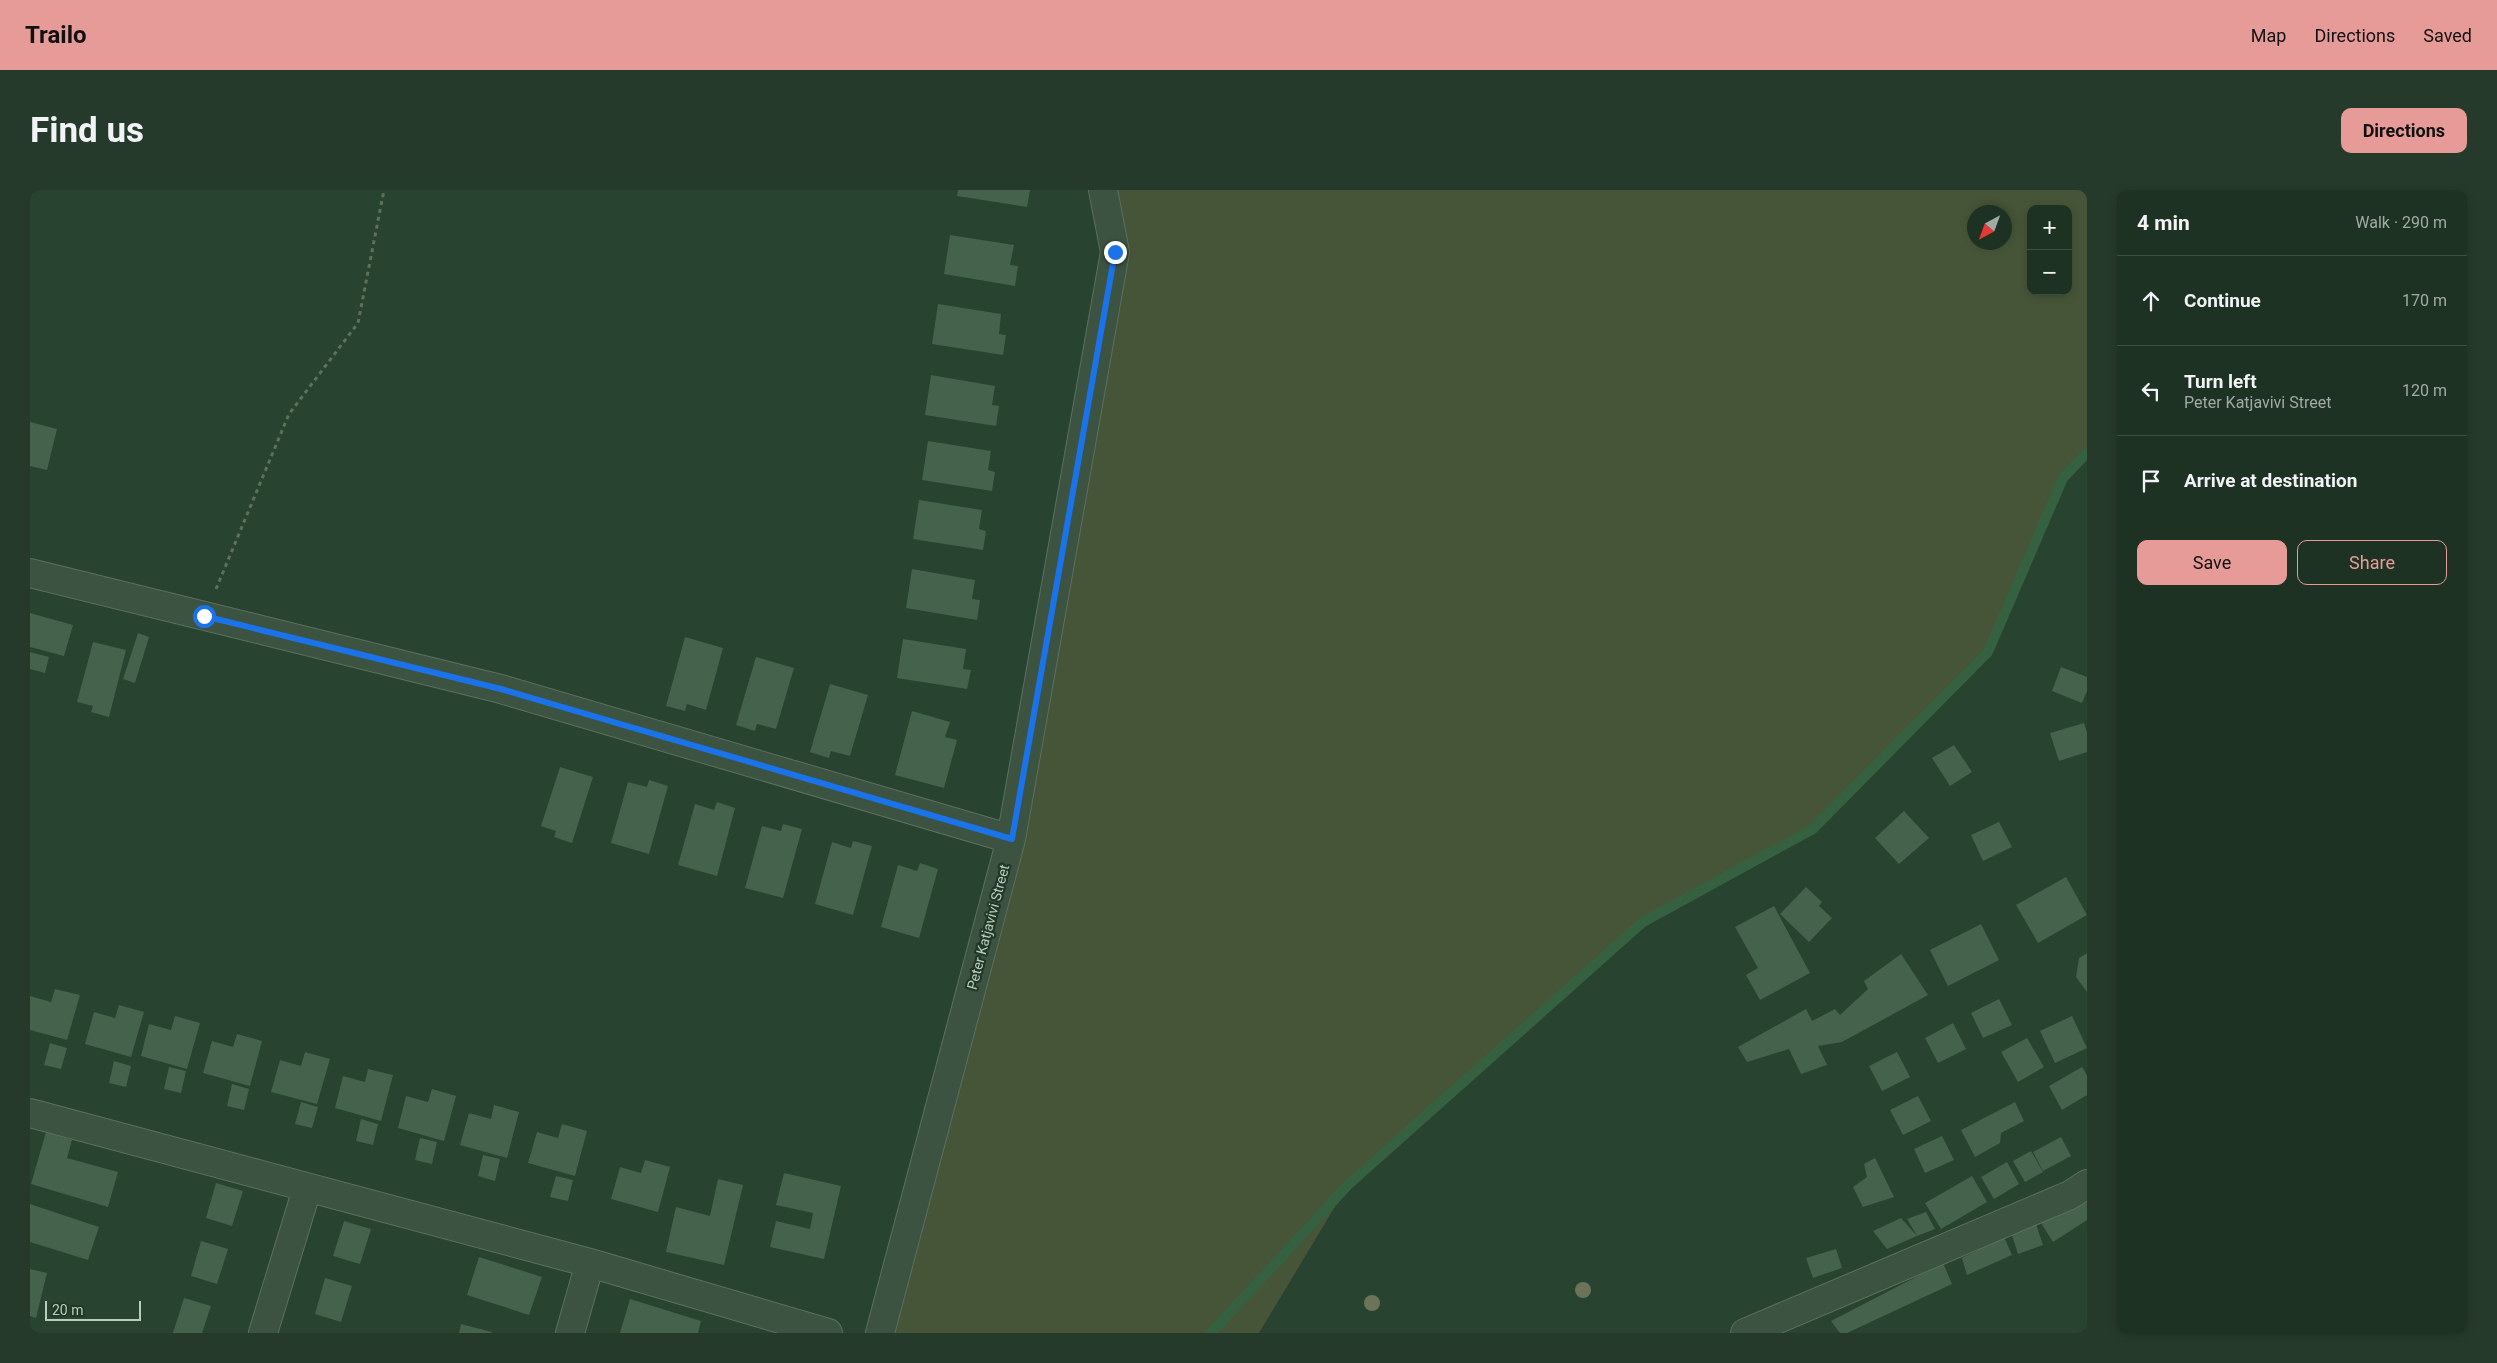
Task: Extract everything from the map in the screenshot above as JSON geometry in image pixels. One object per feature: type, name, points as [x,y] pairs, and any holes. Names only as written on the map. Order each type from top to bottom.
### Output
[{"type":"street","name":"Peter Katjavivi Street","points":[[880,1333],[1012,839],[1115,252],[1103,190]]},
{"type":"street","points":[[30,573],[501,689],[1012,839]]},
{"type":"street","points":[[30,1112],[307,1189],[590,1264],[828,1333]]},
{"type":"street","points":[[1745,1333],[2070,1195],[2087,1184]]},
{"type":"street","points":[[264,1333],[307,1189]]},
{"type":"street","points":[[570,1333],[590,1264]]},
{"type":"path","points":[[204,616],[289,414],[358,323],[384,190]]},
{"type":"green space","points":[[1103,190],[2087,190],[2087,453],[2063,478],[1988,652],[1813,829],[1643,922],[1348,1185],[1259,1333],[880,1333],[1011,839],[1115,253]]},
{"type":"building","points":[[958,190],[1030,190],[1027,207],[957,196]]},
{"type":"building","points":[[950,235],[1014,245],[1010,265],[1018,266],[1015,286],[944,274]]},
{"type":"building","points":[[938,304],[1001,314],[999,334],[1006,335],[1003,355],[932,344]]},
{"type":"building","points":[[931,375],[995,386],[992,405],[999,406],[996,426],[925,415]]},
{"type":"building","points":[[30,422],[57,429],[47,470],[30,466]]},
{"type":"building","points":[[928,441],[991,451],[988,470],[995,472],[992,491],[922,480]]},
{"type":"building","points":[[919,500],[982,510],[979,529],[986,531],[983,550],[913,539]]},
{"type":"building","points":[[912,569],[975,580],[972,599],[980,600],[977,620],[906,608]]},
{"type":"building","points":[[30,613],[73,625],[64,656],[30,647]]},
{"type":"building","points":[[138,633],[149,637],[135,683],[123,679]]},
{"type":"building","points":[[685,637],[723,648],[706,710],[687,704],[685,711],[666,706]]},
{"type":"building","points":[[903,639],[966,649],[963,669],[971,670],[967,689],[897,678]]},
{"type":"building","points":[[93,642],[126,650],[109,717],[91,712],[93,706],[77,702]]},
{"type":"building","points":[[30,652],[49,657],[45,673],[30,669]]},
{"type":"building","points":[[756,657],[794,668],[776,729],[757,724],[755,731],[736,725]]},
{"type":"building","points":[[2061,667],[2087,677],[2087,691],[2082,703],[2052,691]]},
{"type":"building","points":[[830,684],[868,695],[850,756],[831,751],[829,758],[810,752]]},
{"type":"building","points":[[912,711],[950,722],[945,737],[957,740],[944,788],[895,775]]},
{"type":"building","points":[[2084,723],[2087,732],[2087,752],[2059,761],[2050,733]]},
{"type":"building","points":[[1954,745],[1972,772],[1950,786],[1932,758]]},
{"type":"building","points":[[560,767],[593,777],[572,843],[554,837],[556,831],[541,826]]},
{"type":"building","points":[[649,780],[668,786],[649,854],[611,843],[628,782],[647,787]]},
{"type":"building","points":[[717,802],[735,808],[717,876],[678,865],[695,804],[714,810]]},
{"type":"building","points":[[1904,811],[1929,838],[1899,864],[1875,838]]},
{"type":"building","points":[[1999,822],[2012,847],[1983,861],[1971,835]]},
{"type":"building","points":[[783,824],[802,829],[783,898],[745,888],[762,826],[781,831]]},
{"type":"building","points":[[853,841],[872,846],[853,915],[815,904],[832,842],[851,848]]},
{"type":"building","points":[[920,863],[938,869],[919,938],[881,927],[898,865],[917,871]]},
{"type":"building","points":[[2066,877],[2087,915],[2038,943],[2016,905]]},
{"type":"building","points":[[1806,887],[1822,902],[1819,906],[1832,918],[1809,942],[1780,914]]},
{"type":"building","points":[[1774,906],[1810,973],[1760,1000],[1746,975],[1758,968],[1735,927]]},
{"type":"building","points":[[1981,924],[1999,960],[1948,986],[1930,950]]},
{"type":"building","points":[[2087,953],[2087,992],[2076,977],[2079,958]]},
{"type":"building","points":[[1901,954],[1928,995],[1842,1042],[1818,1046],[1827,1065],[1801,1074],[1789,1049],[1747,1062],[1738,1047],[1806,1009],[1812,1021],[1835,1009],[1840,1015],[1868,989],[1864,981]]},
{"type":"building","points":[[55,989],[80,995],[67,1040],[30,1030],[30,996],[51,1002]]},
{"type":"building","points":[[1999,999],[2012,1025],[1983,1038],[1971,1013]]},
{"type":"building","points":[[119,1005],[144,1012],[131,1057],[85,1044],[94,1012],[115,1018]]},
{"type":"building","points":[[175,1016],[200,1023],[187,1069],[141,1056],[149,1024],[171,1030]]},
{"type":"building","points":[[2072,1016],[2087,1048],[2055,1063],[2040,1031]]},
{"type":"building","points":[[1953,1023],[1966,1049],[1938,1063],[1925,1038]]},
{"type":"building","points":[[237,1034],[262,1041],[250,1086],[203,1073],[212,1041],[233,1047]]},
{"type":"building","points":[[2027,1038],[2044,1067],[2018,1082],[2001,1052]]},
{"type":"building","points":[[50,1043],[67,1048],[61,1069],[44,1065]]},
{"type":"building","points":[[305,1052],[330,1059],[317,1104],[271,1092],[280,1060],[301,1066]]},
{"type":"building","points":[[1897,1052],[1910,1077],[1882,1091],[1869,1066]]},
{"type":"building","points":[[114,1061],[131,1066],[126,1087],[109,1083]]},
{"type":"building","points":[[169,1067],[186,1071],[181,1093],[164,1089]]},
{"type":"building","points":[[2082,1067],[2087,1075],[2087,1095],[2062,1110],[2049,1086]]},
{"type":"building","points":[[368,1069],[393,1075],[381,1121],[335,1108],[343,1076],[365,1082]]},
{"type":"building","points":[[232,1084],[249,1089],[244,1110],[227,1106]]},
{"type":"building","points":[[432,1089],[456,1096],[444,1141],[398,1128],[406,1096],[428,1102]]},
{"type":"building","points":[[1918,1096],[1931,1121],[1903,1135],[1890,1110]]},
{"type":"building","points":[[301,1102],[318,1107],[312,1128],[295,1124]]},
{"type":"building","points":[[2015,1102],[2024,1121],[2001,1133],[2000,1143],[1975,1157],[1961,1130]]},
{"type":"building","points":[[494,1105],[519,1112],[507,1158],[460,1145],[469,1113],[491,1119]]},
{"type":"building","points":[[361,1119],[378,1124],[373,1145],[356,1141]]},
{"type":"building","points":[[562,1124],[587,1131],[575,1176],[528,1163],[537,1132],[558,1138]]},
{"type":"building","points":[[46,1132],[72,1140],[67,1158],[118,1172],[108,1207],[31,1184]]},
{"type":"building","points":[[1942,1136],[1954,1160],[1925,1173],[1914,1149]]},
{"type":"building","points":[[2061,1137],[2071,1156],[2043,1171],[2033,1152]]},
{"type":"building","points":[[420,1138],[437,1142],[432,1164],[415,1160]]},
{"type":"building","points":[[2031,1151],[2043,1172],[2025,1182],[2013,1161]]},
{"type":"building","points":[[483,1155],[500,1159],[495,1181],[478,1176]]},
{"type":"building","points":[[1875,1158],[1894,1197],[1863,1207],[1853,1187],[1867,1177],[1864,1164]]},
{"type":"building","points":[[645,1160],[670,1167],[658,1212],[611,1199],[620,1167],[641,1173]]},
{"type":"building","points":[[2007,1162],[2019,1184],[1994,1199],[1981,1177]]},
{"type":"building","points":[[784,1173],[841,1186],[824,1259],[770,1247],[776,1221],[810,1229],[813,1213],[776,1205]]},
{"type":"building","points":[[556,1176],[573,1180],[568,1201],[550,1197]]},
{"type":"building","points":[[1972,1176],[1987,1202],[1941,1229],[1925,1203]]},
{"type":"building","points":[[718,1179],[743,1185],[724,1265],[666,1252],[676,1207],[710,1216]]},
{"type":"building","points":[[216,1183],[243,1191],[232,1226],[206,1218]]},
{"type":"building","points":[[2087,1194],[2087,1220],[2053,1242],[2041,1223]]},
{"type":"building","points":[[30,1204],[99,1227],[88,1260],[30,1242]]},
{"type":"building","points":[[1926,1212],[1935,1229],[1917,1236],[1907,1219]]},
{"type":"building","points":[[1901,1218],[1917,1236],[1887,1249],[1873,1231]]},
{"type":"building","points":[[344,1221],[371,1229],[360,1264],[333,1256]]},
{"type":"building","points":[[2036,1224],[2043,1245],[2018,1254],[2011,1232]]},
{"type":"building","points":[[2004,1237],[2012,1255],[1967,1275],[1962,1258]]},
{"type":"building","points":[[201,1241],[228,1249],[217,1284],[191,1276]]},
{"type":"building","points":[[1836,1249],[1842,1268],[1813,1278],[1806,1258]]},
{"type":"building","points":[[479,1257],[542,1277],[529,1315],[467,1295]]},
{"type":"building","points":[[1943,1263],[1952,1284],[1847,1333],[1840,1333],[1831,1321]]},
{"type":"building","points":[[30,1269],[47,1273],[36,1318],[30,1316]]},
{"type":"building","points":[[325,1278],[352,1286],[341,1322],[315,1314]]},
{"type":"building","points":[[184,1298],[211,1306],[202,1333],[173,1333]]},
{"type":"building","points":[[630,1299],[701,1321],[698,1333],[620,1333]]},
{"type":"building","points":[[461,1324],[492,1332],[459,1333]]},
{"type":"waterway","points":[[1211,1333],[1348,1185],[1643,922],[1813,829],[1988,652],[2063,478],[2087,453]]},
{"type":"route","points":[[204,616],[501,689],[1012,839],[1115,252]]}]
